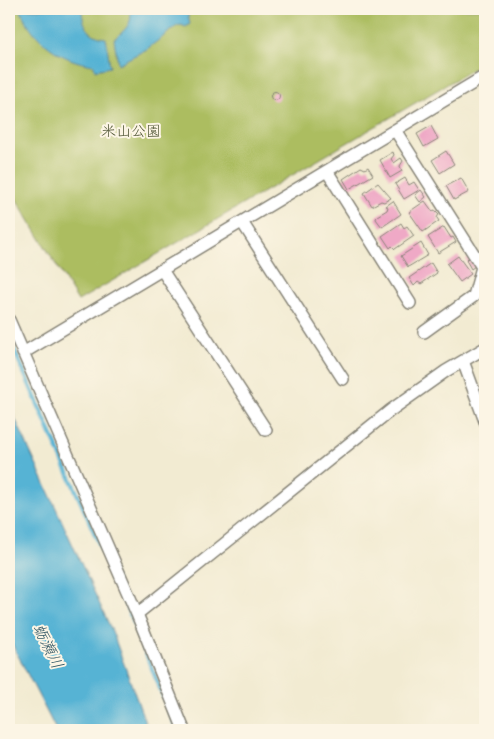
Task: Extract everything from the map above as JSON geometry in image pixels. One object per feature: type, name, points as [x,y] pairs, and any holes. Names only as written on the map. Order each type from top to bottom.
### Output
[{"type":"street","points":[[23,353],[485,76]]},
{"type":"street","points":[[395,130],[482,267],[474,296],[424,332]]},
{"type":"street","points":[[327,171],[410,302]]},
{"type":"street","points":[[242,222],[343,379]]},
{"type":"street","points":[[162,270],[266,430]]},
{"type":"street","points":[[9,320],[137,614],[184,730]]},
{"type":"street","points":[[137,614],[392,410],[424,386],[485,348]]},
{"type":"street","points":[[463,361],[485,421]]},
{"type":"green space","name":"米山公園","points":[[9,9],[485,9],[485,62],[78,301],[9,187]]},
{"type":"water","points":[[20,9],[82,9],[83,20],[88,29],[95,35],[106,38],[110,67],[95,70],[94,65],[82,63],[59,54],[32,30]]},
{"type":"water","points":[[129,9],[189,9],[190,24],[186,27],[177,26],[147,49],[118,64],[114,39],[130,22]]},
{"type":"water","name":"蛎瀬川","points":[[9,405],[112,631],[148,730],[56,730],[9,638]]},
{"type":"building","points":[[275,91],[280,96],[275,101],[270,96]]},
{"type":"building","points":[[431,126],[438,139],[424,147],[417,134]]},
{"type":"building","points":[[446,151],[454,164],[440,173],[432,160]]},
{"type":"building","points":[[393,152],[394,155],[391,159],[394,163],[401,158],[403,161],[400,166],[402,171],[390,178],[380,160]]},
{"type":"building","points":[[361,167],[365,169],[368,167],[373,175],[349,189],[343,179]]},
{"type":"building","points":[[405,178],[409,185],[414,182],[419,190],[404,199],[395,184]]},
{"type":"building","points":[[461,178],[469,192],[454,200],[446,186]]},
{"type":"building","points":[[378,183],[391,198],[372,206],[364,193]]},
{"type":"building","points":[[421,190],[426,197],[420,202],[415,195]]},
{"type":"building","points":[[393,201],[401,214],[382,227],[376,219],[377,216],[387,210],[388,207],[386,206]]},
{"type":"building","points":[[425,201],[433,212],[434,210],[439,214],[437,218],[439,221],[423,232],[409,212]]},
{"type":"building","points":[[401,223],[404,228],[407,226],[414,236],[395,249],[392,246],[390,248],[382,236]]},
{"type":"building","points":[[444,227],[456,242],[438,253],[428,237]]},
{"type":"building","points":[[421,243],[428,255],[408,267],[401,256]]},
{"type":"building","points":[[458,256],[471,274],[460,282],[447,264]]},
{"type":"building","points":[[468,258],[475,266],[471,269],[466,260]]},
{"type":"building","points":[[431,263],[437,273],[421,284],[418,282],[414,286],[409,278]]},
{"type":"waterway","points":[[9,338],[127,607],[177,730]]}]
